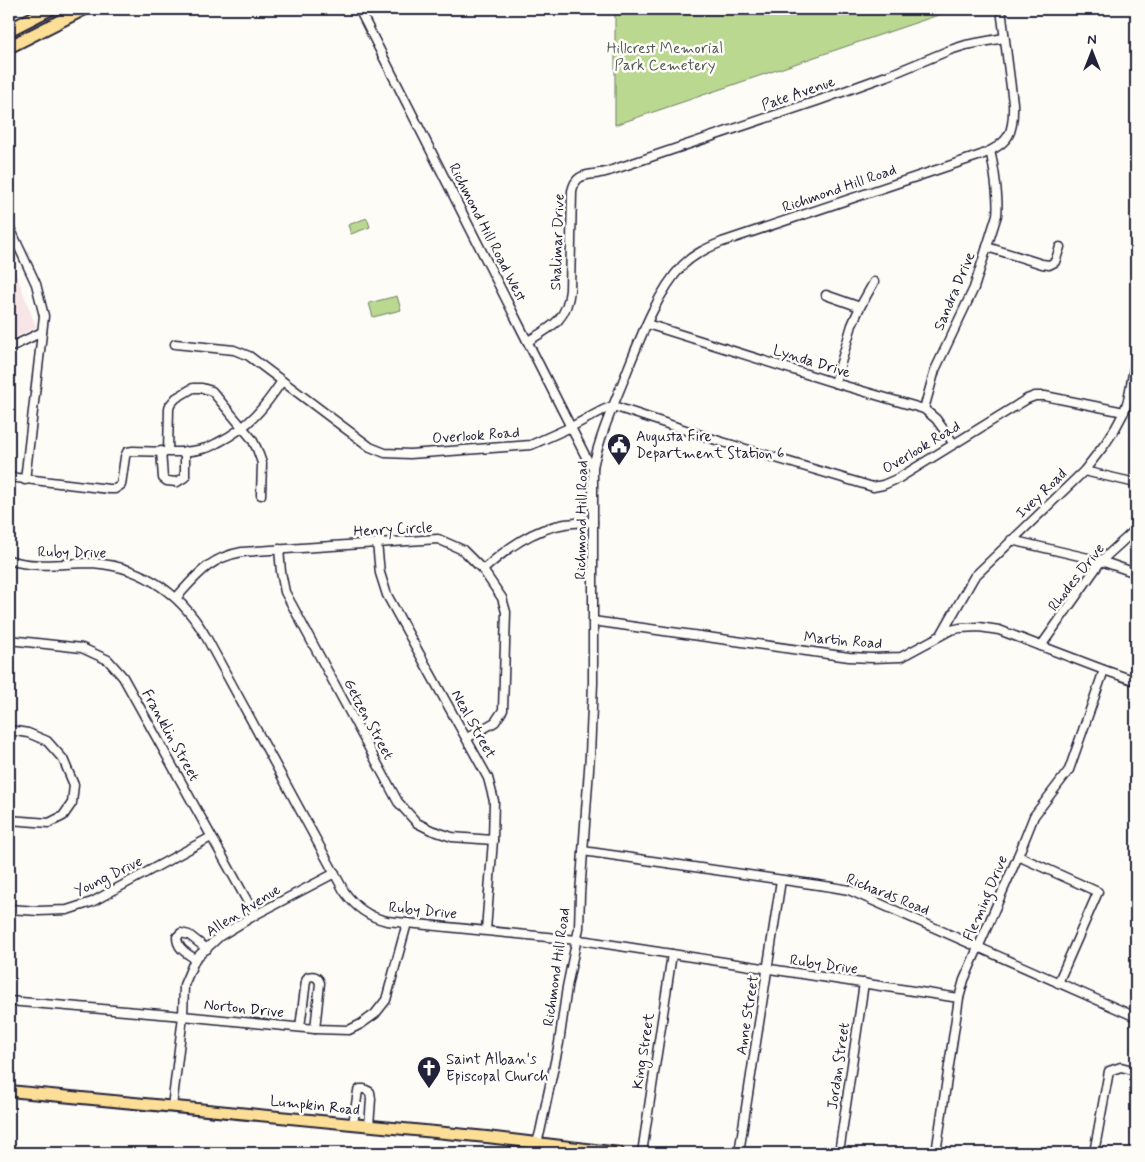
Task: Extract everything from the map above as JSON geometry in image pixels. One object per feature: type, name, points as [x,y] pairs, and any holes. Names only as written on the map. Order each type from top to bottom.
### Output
[{"type":"highway","points":[[9,47],[84,9]]},
{"type":"highway","points":[[9,30],[43,10]]},
{"type":"main road","name":"Lumpkin Road","points":[[9,1091],[537,1142],[619,1153]]},
{"type":"main road","points":[[543,1153],[560,1145]]},
{"type":"street","name":"Richmond Hill Road West","points":[[359,9],[588,461],[593,467]]},
{"type":"street","name":"Richmond Hill Road","points":[[534,1153],[562,1027],[578,928],[592,700],[593,467],[598,445],[613,406],[647,324],[660,298],[675,274],[689,259],[699,252],[722,242],[990,151],[1007,139],[1013,127],[1013,103],[1000,9]]},
{"type":"street","points":[[43,10],[47,27]]},
{"type":"street","name":"Pate Avenue","points":[[600,174],[820,100],[892,74],[950,50],[1004,38]]},
{"type":"street","name":"Sandra Drive","points":[[924,409],[935,370],[974,288],[997,215],[998,203],[990,151]]},
{"type":"street","name":"Shalimar Drive","points":[[528,341],[553,326],[564,312],[569,300],[570,290],[572,187],[583,175],[600,174]]},
{"type":"street","points":[[9,226],[36,284],[44,316],[25,480]]},
{"type":"street","points":[[987,246],[1049,265],[1055,262],[1060,247]]},
{"type":"street","points":[[835,383],[852,324],[874,282]]},
{"type":"street","points":[[826,295],[860,306]]},
{"type":"street","name":"Lynda Drive","points":[[647,324],[924,409],[936,419],[954,444]]},
{"type":"street","points":[[9,348],[42,332]]},
{"type":"street","name":"Overlook Road","points":[[175,344],[234,350],[248,356],[370,447],[385,453],[410,454],[531,445],[613,406],[719,441],[873,487],[899,478],[1027,399],[1035,396],[1044,396],[1124,412]]},
{"type":"street","name":"Ivey Road","points":[[940,635],[974,577],[1084,471],[1115,429],[1128,400],[1136,358]]},
{"type":"street","points":[[9,477],[115,489],[120,487],[122,482],[125,457],[128,452],[185,451],[206,448],[232,435],[251,420],[266,405],[282,381]]},
{"type":"street","points":[[185,451],[185,477],[177,482],[167,481],[163,478],[170,405],[176,398],[193,388],[212,391],[252,439],[257,449],[262,462],[261,495]]},
{"type":"street","points":[[1084,471],[1136,483]]},
{"type":"street","points":[[483,570],[503,552],[531,535],[564,524],[593,522]]},
{"type":"street","name":"Rhodes Drive","points":[[1041,646],[1101,561],[1136,529]]},
{"type":"street","name":"Henry Circle","points":[[176,598],[202,570],[216,560],[242,552],[438,539],[464,550],[483,570],[502,598],[506,612],[504,710],[495,722],[467,738]]},
{"type":"street","points":[[1011,540],[1101,561],[1136,573]]},
{"type":"street","name":"Neal Street","points":[[377,543],[380,573],[386,595],[488,778],[494,801],[486,930]]},
{"type":"street","name":"Getzen Street","points":[[279,549],[285,592],[398,802],[416,823],[452,838],[493,840]]},
{"type":"street","name":"Ruby Drive","points":[[9,560],[37,565],[86,563],[115,566],[144,576],[176,598],[205,635],[347,896],[352,903],[376,918],[407,923],[576,940],[959,998]]},
{"type":"street","name":"Martin Road","points":[[593,621],[849,657],[900,657],[940,635],[960,628],[979,627],[999,630],[1136,681]]},
{"type":"street","name":"Franklin Street","points":[[9,640],[82,648],[108,660],[123,677],[255,916]]},
{"type":"street","name":"Fleming Drive","points":[[936,1153],[959,998],[964,980],[1034,816],[1069,770],[1104,670]]},
{"type":"street","points":[[9,730],[28,733],[47,741],[63,759],[74,785],[72,803],[63,816],[49,823],[9,820]]},
{"type":"street","name":"Young Drive","points":[[9,909],[38,912],[67,910],[92,902],[211,837]]},
{"type":"street","name":"Richards Road","points":[[583,851],[849,890],[1136,1016]]},
{"type":"street","points":[[1018,856],[1098,892],[1058,983]]},
{"type":"street","name":"Allen Avenue","points":[[172,1107],[183,1016],[184,985],[195,959],[220,936],[334,873]]},
{"type":"street","name":"Anne Street","points":[[740,1153],[781,880]]},
{"type":"street","name":"Norton Drive","points":[[9,1000],[315,1029],[349,1030],[375,1014],[386,1000],[407,923]]},
{"type":"street","points":[[195,959],[177,944],[177,938],[182,933],[189,934],[207,949]]},
{"type":"street","name":"King Street","points":[[642,1153],[672,954]]},
{"type":"street","points":[[300,1027],[306,981],[308,977],[316,976],[320,983],[315,1029]]},
{"type":"street","name":"Jordan Street","points":[[838,1153],[864,983]]},
{"type":"street","points":[[1094,1153],[1109,1071],[1121,1067],[1136,1071]]},
{"type":"street","points":[[353,1124],[358,1092],[360,1089],[364,1089],[370,1092],[371,1099],[369,1126]]},
{"type":"shaded area","points":[[9,255],[36,327],[9,341]]},
{"type":"green space","name":"Hillcrest Memorial Park Cemetery","points":[[615,9],[956,9],[615,125]]},
{"type":"green space","points":[[367,218],[370,227],[351,234],[348,225]]},
{"type":"green space","points":[[397,296],[401,310],[373,317],[369,303]]},
{"type":"green space","points":[[99,1149],[99,1153],[9,1153],[9,1151]]},
{"type":"place","name":"Augusta Fire Department Station 6","points":[[619,466]]},
{"type":"place","name":"Saint Alban's Episcopal Church","points":[[429,1089]]}]
